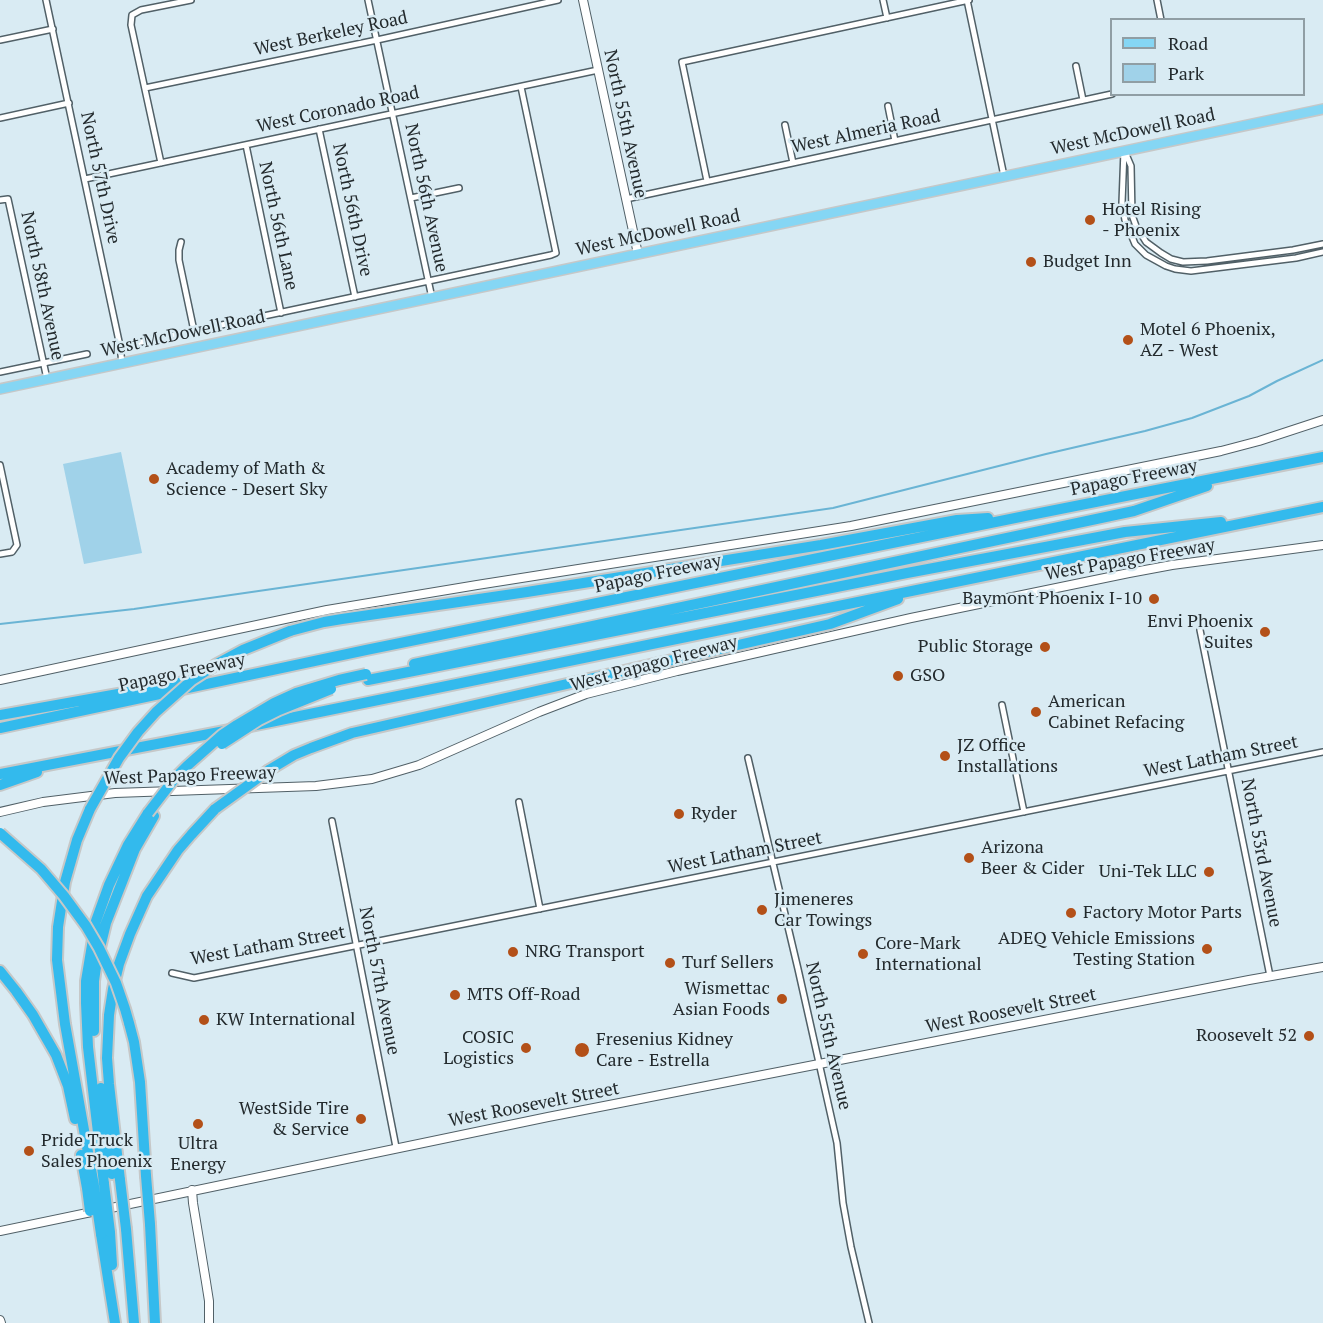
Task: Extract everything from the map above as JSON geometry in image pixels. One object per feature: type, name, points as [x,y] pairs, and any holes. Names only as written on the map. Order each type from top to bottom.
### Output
[{"type":"highway","name":"Papago Freeway","points":[[0,728],[366,650],[1323,457]]},
{"type":"highway","points":[[115,1321],[110,1232],[88,1047],[86,981],[96,921],[109,885],[128,845],[151,814],[179,784],[228,740],[279,710],[321,692],[367,677],[1134,511],[1247,472]]},
{"type":"highway","points":[[0,774],[273,722],[1323,507]]},
{"type":"highway","points":[[367,677],[1125,532],[1287,514]]},
{"type":"highway","points":[[115,1321],[110,1232],[104,1184],[65,1024],[57,960],[58,927],[65,882],[77,840],[90,808],[119,758],[138,732],[156,712],[192,680],[243,650],[290,632],[333,621],[810,547],[957,520],[1025,516]]},
{"type":"highway","points":[[134,1320],[110,1232],[104,1184],[109,1084],[107,1058],[113,989],[119,964],[147,896],[190,834],[215,809],[294,755],[352,734],[830,624],[935,586]]},
{"type":"highway","points":[[0,715],[366,650]]},
{"type":"highway","points":[[0,784],[77,759]]},
{"type":"highway","points":[[0,833],[27,855],[47,876],[86,926],[116,983],[125,1009],[134,1042],[140,1082],[155,1323]]},
{"type":"highway","points":[[0,971],[33,1015],[61,1065],[74,1109],[104,1184]]},
{"type":"main road","name":"North 55th Avenue","points":[[583,0],[638,254]]},
{"type":"main road","name":"West McDowell Road","points":[[0,389],[1323,109]]},
{"type":"main road","points":[[0,680],[327,610],[851,526],[1210,453],[1259,441],[1323,420]]},
{"type":"main road","name":"West Papago Freeway","points":[[0,812],[43,802],[115,793],[316,786],[372,779],[419,765],[539,712],[586,694],[677,671],[910,618],[1129,573],[1323,545]]},
{"type":"main road","name":"West Roosevelt Street","points":[[0,1231],[396,1147],[1323,967]]},
{"type":"main road","points":[[192,1190],[207,1282],[209,1323]]},
{"type":"street","name":"North 57th Drive","points":[[46,0],[122,363]]},
{"type":"street","points":[[161,163],[131,25],[132,15],[141,10],[190,0]]},
{"type":"street","name":"North 56th Avenue","points":[[368,0],[432,298]]},
{"type":"street","name":"West Berkeley Road","points":[[145,88],[558,0]]},
{"type":"street","points":[[883,0],[887,18]]},
{"type":"street","points":[[707,181],[682,62],[967,0],[1004,176]]},
{"type":"street","points":[[1157,0],[1161,18]]},
{"type":"street","points":[[0,40],[53,29]]},
{"type":"street","points":[[1076,66],[1083,100]]},
{"type":"street","name":"West Coronado Road","points":[[85,179],[598,70]]},
{"type":"street","name":"West McDowell Road","points":[[132,345],[556,253],[521,87]]},
{"type":"street","name":"West Almeria Road","points":[[626,199],[1110,94]]},
{"type":"street","points":[[0,118],[69,103]]},
{"type":"street","points":[[888,106],[895,141]]},
{"type":"street","points":[[785,125],[793,163]]},
{"type":"street","name":"North 56th Drive","points":[[320,129],[355,297]]},
{"type":"street","name":"North 56th Lane","points":[[246,145],[281,313]]},
{"type":"street","points":[[1124,150],[1131,166],[1132,215],[1136,226],[1146,242],[1171,259],[1183,262],[1222,259],[1323,244]]},
{"type":"street","points":[[1124,150],[1123,213],[1128,230],[1135,244],[1146,255],[1166,266],[1191,272],[1323,252]]},
{"type":"street","points":[[411,198],[459,188]]},
{"type":"street","name":"North 58th Avenue","points":[[0,200],[8,199],[47,379]]},
{"type":"street","points":[[181,242],[179,260],[194,331]]},
{"type":"street","name":"West McDowell Road","points":[[0,372],[87,354]]},
{"type":"street","points":[[0,465],[17,545],[12,552],[0,554]]},
{"type":"street","name":"North 53rd Avenue","points":[[1200,630],[1270,976]]},
{"type":"street","points":[[1002,705],[1024,812]]},
{"type":"street","name":"West Latham Street","points":[[172,973],[194,978],[1323,752]]},
{"type":"street","name":"North 55th Avenue","points":[[748,758],[837,1143],[843,1203],[851,1247],[870,1323]]},
{"type":"street","points":[[519,802],[540,909]]},
{"type":"street","name":"North 57th Avenue","points":[[332,821],[396,1147]]},
{"type":"green space","points":[[121,452],[142,553],[84,564],[63,464]]},
{"type":"waterway","points":[[0,624],[134,609],[833,508],[1192,418],[1249,396],[1323,360]]},
{"type":"place","name":"Hotel Rising - Phoenix","points":[[1090,220]]},
{"type":"place","name":"Budget Inn","points":[[1031,262]]},
{"type":"place","name":"Motel 6 Phoenix, AZ - West","points":[[1128,340]]},
{"type":"place","name":"Academy of Math & Science - Desert Sky","points":[[154,479]]},
{"type":"place","name":"Baymont Phoenix I-10","points":[[1154,599]]},
{"type":"place","name":"Envi Phoenix Suites","points":[[1265,632]]},
{"type":"place","name":"Public Storage","points":[[1045,647]]},
{"type":"place","name":"GSO","points":[[898,676]]},
{"type":"place","name":"American Cabinet Refacing","points":[[1036,712]]},
{"type":"place","name":"JZ Office Installations","points":[[945,756]]},
{"type":"place","name":"Ryder","points":[[679,814]]},
{"type":"place","name":"Arizona Beer & Cider","points":[[969,858]]},
{"type":"place","name":"Uni-Tek LLC","points":[[1209,872]]},
{"type":"place","name":"Jimeneres Car Towings","points":[[762,910]]},
{"type":"place","name":"Factory Motor Parts","points":[[1071,913]]},
{"type":"place","name":"ADEQ Vehicle Emissions Testing Station","points":[[1207,949]]},
{"type":"place","name":"NRG Transport","points":[[513,952]]},
{"type":"place","name":"Core-Mark International","points":[[863,954]]},
{"type":"place","name":"Turf Sellers","points":[[670,963]]},
{"type":"place","name":"MTS Off-Road","points":[[455,995]]},
{"type":"place","name":"Wismettac Asian Foods","points":[[782,999]]},
{"type":"place","name":"KW International","points":[[204,1020]]},
{"type":"place","name":"Roosevelt 52","points":[[1309,1036]]},
{"type":"place","name":"COSIC Logistics","points":[[526,1048]]},
{"type":"place","name":"Fresenius Kidney Care - Estrella","points":[[582,1050]]},
{"type":"place","name":"WestSide Tire & Service","points":[[361,1119]]},
{"type":"place","name":"Ultra Energy","points":[[198,1124]]},
{"type":"place","name":"Pride Truck Sales Phoenix","points":[[29,1151]]}]
